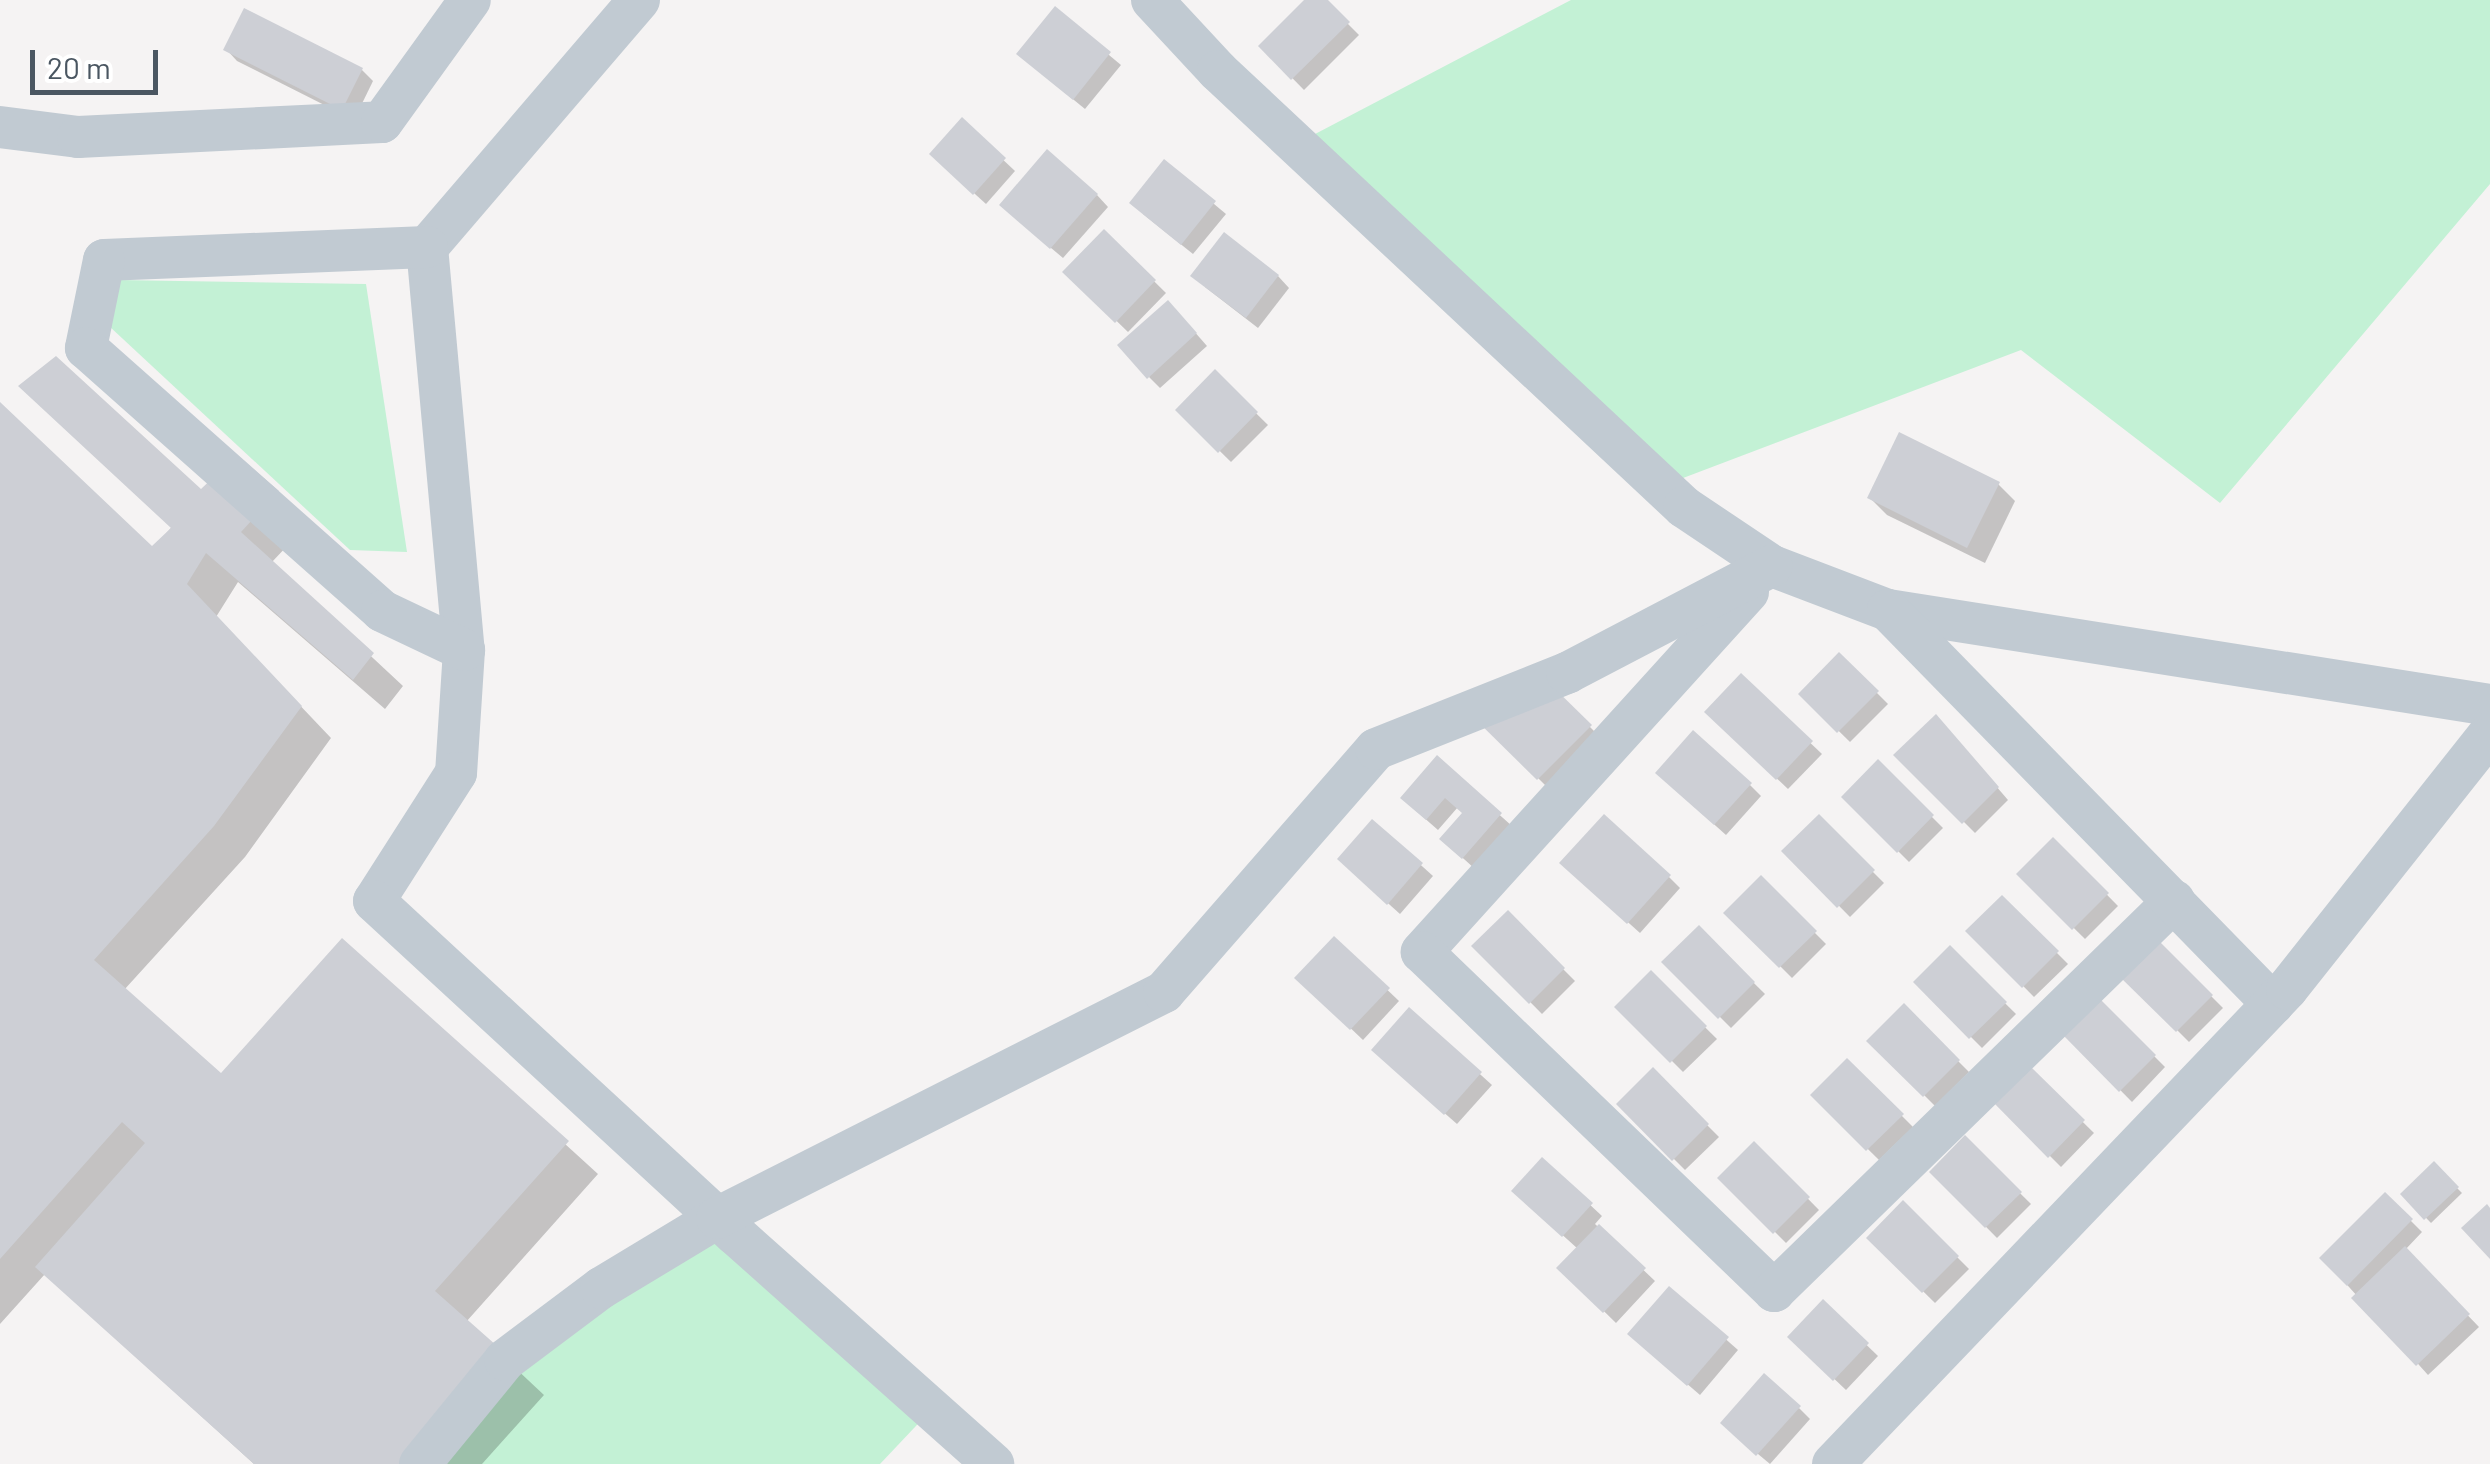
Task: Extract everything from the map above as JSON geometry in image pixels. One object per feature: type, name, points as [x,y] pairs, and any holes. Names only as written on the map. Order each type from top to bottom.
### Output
[{"type":"street","points":[[0,126],[78,138],[382,122],[470,0]]},
{"type":"street","points":[[639,0],[427,247],[464,650],[456,773],[374,902],[717,1218],[994,1464]]},
{"type":"street","points":[[1152,0],[1218,71],[1684,507],[1772,566],[1888,610],[2490,705]]},
{"type":"street","points":[[427,247],[104,260],[86,348],[382,610],[464,650]]},
{"type":"street","points":[[1772,566],[1422,952],[1774,1291],[2174,901]]},
{"type":"street","points":[[420,1464],[505,1360],[602,1288],[717,1218],[1164,992],[1376,750],[1568,673],[1772,566]]},
{"type":"street","points":[[1888,610],[2272,1004]]},
{"type":"street","points":[[1833,1464],[2272,1004],[2490,733]]},
{"type":"green space","points":[[1571,0],[2490,0],[2490,184],[2220,503],[2021,350],[1662,486],[1296,144]]},
{"type":"green space","points":[[119,280],[366,284],[407,552],[350,550],[109,326]]},
{"type":"green space","points":[[717,1218],[932,1409],[880,1464],[430,1464],[505,1360]]},
{"type":"building","points":[[1304,0],[1328,0],[1350,22],[1291,80],[1258,46]]},
{"type":"building","points":[[1055,6],[1111,52],[1073,100],[1016,54]]},
{"type":"building","points":[[244,8],[363,68],[342,110],[223,50]]},
{"type":"building","points":[[962,117],[1006,158],[973,195],[929,154]]},
{"type":"building","points":[[1047,149],[1098,194],[1050,249],[999,205]]},
{"type":"building","points":[[1164,159],[1216,201],[1181,245],[1129,203]]},
{"type":"building","points":[[1104,229],[1156,280],[1115,323],[1062,272]]},
{"type":"building","points":[[1224,232],[1279,275],[1246,318],[1190,276]]},
{"type":"building","points":[[1168,300],[1197,333],[1147,379],[1117,345]]},
{"type":"building","points":[[56,356],[201,489],[237,455],[279,491],[241,532],[374,653],[353,680],[206,553],[187,584],[302,706],[214,826],[94,960],[221,1073],[342,938],[569,1141],[435,1291],[515,1362],[424,1464],[254,1464],[35,1267],[145,1143],[122,1122],[0,1259],[0,402],[152,546],[171,528],[18,386]]},
{"type":"building","points":[[1215,369],[1258,412],[1218,453],[1175,410]]},
{"type":"building","points":[[1899,432],[2000,482],[1967,548],[1867,498]]},
{"type":"building","points":[[1839,652],[1879,691],[1837,733],[1798,694]]},
{"type":"building","points":[[1741,673],[1813,741],[1776,780],[1704,712]]},
{"type":"building","points":[[1547,681],[1592,725],[1537,780],[1469,713]]},
{"type":"building","points":[[1936,714],[1999,787],[1962,824],[1893,755]]},
{"type":"building","points":[[1693,730],[1752,783],[1714,825],[1655,773]]},
{"type":"building","points":[[1437,755],[1502,813],[1462,859],[1439,839],[1462,813],[1445,798],[1426,820],[1400,798]]},
{"type":"building","points":[[1878,759],[1934,815],[1897,853],[1841,797]]},
{"type":"building","points":[[1604,814],[1671,875],[1627,924],[1559,863]]},
{"type":"building","points":[[1819,814],[1875,870],[1837,908],[1781,851]]},
{"type":"building","points":[[1372,819],[1423,863],[1387,905],[1337,859]]},
{"type":"building","points":[[2053,837],[2109,893],[2072,930],[2016,874]]},
{"type":"building","points":[[1761,875],[1817,931],[1779,968],[1723,913]]},
{"type":"building","points":[[2002,895],[2059,951],[2022,988],[1965,931]]},
{"type":"building","points":[[1508,910],[1565,968],[1529,1004],[1471,946]]},
{"type":"building","points":[[1699,925],[1755,982],[1718,1019],[1661,962]]},
{"type":"building","points":[[1334,936],[1390,988],[1350,1030],[1294,978]]},
{"type":"building","points":[[2157,939],[2213,995],[2176,1032],[2119,976]]},
{"type":"building","points":[[1950,945],[2007,1002],[1969,1039],[1913,982]]},
{"type":"building","points":[[1651,970],[1707,1026],[1670,1063],[1614,1007]]},
{"type":"building","points":[[2100,999],[2156,1055],[2119,1092],[2063,1035]]},
{"type":"building","points":[[1904,1003],[1960,1060],[1923,1097],[1866,1041]]},
{"type":"building","points":[[1409,1007],[1482,1072],[1444,1115],[1371,1050]]},
{"type":"building","points":[[1847,1058],[1904,1114],[1866,1151],[1810,1095]]},
{"type":"building","points":[[2028,1064],[2085,1120],[2048,1158],[1992,1101]]},
{"type":"building","points":[[1653,1067],[1709,1124],[1672,1161],[1616,1104]]},
{"type":"building","points":[[1965,1135],[2022,1192],[1985,1228],[1929,1172]]},
{"type":"building","points":[[1754,1141],[1810,1197],[1773,1234],[1717,1178]]},
{"type":"building","points":[[1542,1157],[1593,1203],[1562,1237],[1511,1191]]},
{"type":"building","points":[[2434,1161],[2459,1187],[2424,1220],[2400,1194]]},
{"type":"building","points":[[2385,1192],[2413,1219],[2347,1286],[2319,1258]]},
{"type":"building","points":[[1903,1200],[1959,1256],[1922,1293],[1866,1238]]},
{"type":"building","points":[[2487,1204],[2490,1208],[2490,1259],[2461,1228]]},
{"type":"building","points":[[1599,1224],[1646,1268],[1603,1313],[1556,1268]]},
{"type":"building","points":[[2405,1246],[2470,1314],[2416,1366],[2351,1298]]},
{"type":"building","points":[[1669,1286],[1729,1337],[1687,1386],[1627,1334]]},
{"type":"building","points":[[1823,1299],[1869,1343],[1833,1381],[1787,1337]]},
{"type":"building","points":[[1764,1373],[1801,1406],[1756,1456],[1720,1423]]}]
